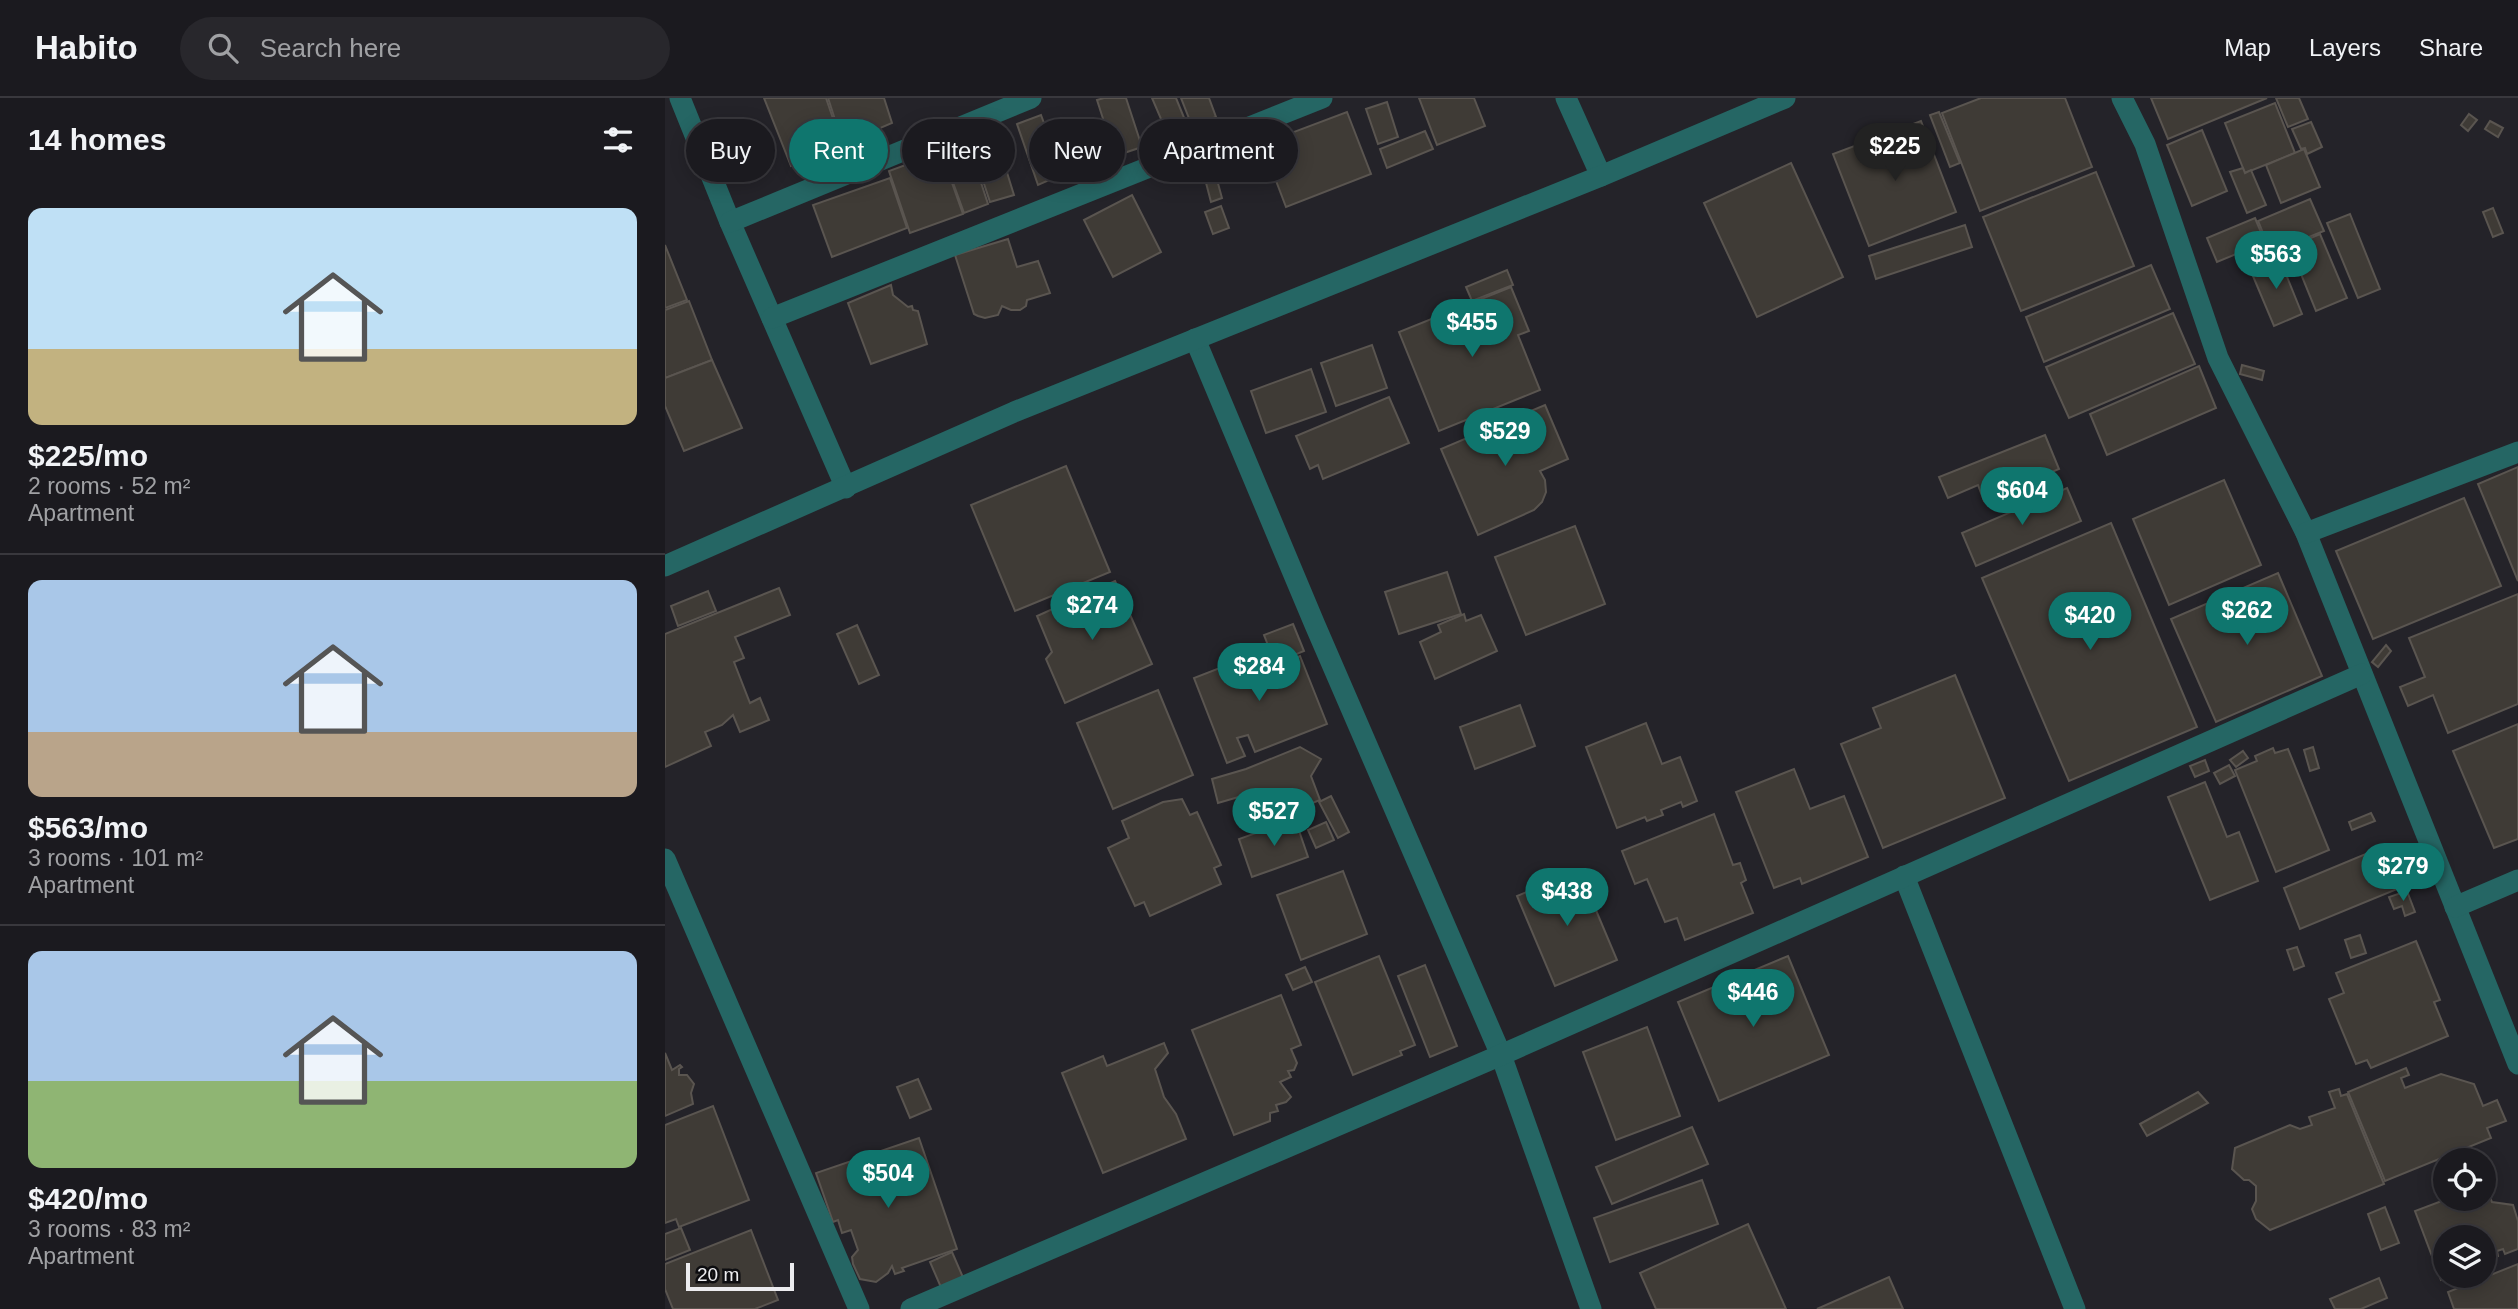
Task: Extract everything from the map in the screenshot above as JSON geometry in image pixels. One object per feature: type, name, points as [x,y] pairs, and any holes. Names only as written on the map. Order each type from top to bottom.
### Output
[{"type":"street","points":[[680,98],[730,222],[846,488]]},
{"type":"street","points":[[730,222],[1031,98]]},
{"type":"street","points":[[772,318],[1322,98]]},
{"type":"street","points":[[1566,98],[1601,176]]},
{"type":"street","points":[[665,566],[1014,412],[1601,176],[1784,98]]},
{"type":"street","points":[[2122,98],[2145,144],[2218,358],[2306,533],[2518,1064]]},
{"type":"street","points":[[1195,339],[1501,1055],[1591,1309]]},
{"type":"street","points":[[2306,533],[2518,452]]},
{"type":"street","points":[[911,1309],[1501,1055],[2361,674]]},
{"type":"street","points":[[665,859],[859,1309]]},
{"type":"street","points":[[1904,876],[2075,1309]]},
{"type":"street","points":[[2455,907],[2518,880]]},
{"type":"building","points":[[764,98],[826,98],[833,119],[789,119],[789,161],[775,126],[775,119],[772,119]]},
{"type":"building","points":[[828,98],[884,98],[892,123],[888,125],[888,119],[835,119]]},
{"type":"building","points":[[1126,98],[1139,138],[1139,148],[1125,153],[1125,119],[1103,119],[1097,100]]},
{"type":"building","points":[[1152,98],[1176,98],[1185,119],[1161,119]]},
{"type":"building","points":[[1181,98],[1209,98],[1216,117],[1189,119]]},
{"type":"building","points":[[1419,98],[1474,98],[1485,126],[1437,145]]},
{"type":"building","points":[[1981,98],[2065,98],[2092,167],[1980,211],[1942,113]]},
{"type":"building","points":[[2151,98],[2267,98],[2168,139]]},
{"type":"building","points":[[2276,98],[2299,98],[2308,119],[2288,127]]},
{"type":"building","points":[[1387,102],[1398,137],[1378,144],[1366,109]]},
{"type":"building","points":[[2275,103],[2295,153],[2245,173],[2225,123]]},
{"type":"building","points":[[1347,112],[1371,174],[1286,207],[1276,182],[1298,182],[1298,130]]},
{"type":"building","points":[[1939,112],[1960,163],[1950,167],[1930,115]]},
{"type":"building","points":[[2469,114],[2477,120],[2468,131],[2461,125]]},
{"type":"building","points":[[1029,120],[1029,159],[1017,124]]},
{"type":"building","points":[[1921,121],[1956,212],[1869,246],[1833,154]]},
{"type":"building","points":[[2490,121],[2503,128],[2498,137],[2485,129]]},
{"type":"building","points":[[2311,122],[2322,147],[2307,154],[2305,148],[2301,149],[2292,129]]},
{"type":"building","points":[[2202,130],[2227,191],[2192,206],[2167,145]]},
{"type":"building","points":[[1425,131],[1433,149],[1387,168],[1380,149]]},
{"type":"building","points":[[2304,149],[2320,187],[2281,203],[2266,165]]},
{"type":"building","points":[[1791,163],[1843,277],[1757,317],[1704,203]]},
{"type":"building","points":[[902,166],[902,182],[952,182],[963,214],[910,233],[889,171]]},
{"type":"building","points":[[2243,168],[2245,173],[2251,170],[2266,205],[2247,213],[2230,172]]},
{"type":"building","points":[[2096,172],[2134,266],[2021,311],[1983,217]]},
{"type":"building","points":[[890,178],[907,228],[832,257],[813,205],[879,182],[888,182]]},
{"type":"building","points":[[953,182],[981,182],[988,204],[964,213]]},
{"type":"building","points":[[983,182],[1010,182],[1014,195],[990,202]]},
{"type":"building","points":[[1206,182],[1218,182],[1222,198],[1211,202]]},
{"type":"building","points":[[1132,195],[1161,252],[1113,277],[1084,220]]},
{"type":"building","points":[[2310,199],[2324,231],[2271,252],[2258,221]]},
{"type":"building","points":[[1221,206],[1229,228],[1213,234],[1205,212]]},
{"type":"building","points":[[2493,208],[2503,233],[2493,237],[2483,212]]},
{"type":"building","points":[[2350,214],[2380,289],[2358,298],[2327,223]]},
{"type":"building","points":[[2255,218],[2265,242],[2217,262],[2207,238]]},
{"type":"building","points":[[1965,225],[1972,247],[1876,279],[1869,256]]},
{"type":"building","points":[[2320,234],[2347,298],[2316,311],[2290,247]]},
{"type":"building","points":[[1008,239],[1017,267],[1038,261],[1050,293],[1027,300],[1026,306],[1020,310],[1002,306],[998,315],[985,318],[978,316],[974,314],[955,255]]},
{"type":"building","points":[[665,245],[687,300],[665,308]]},
{"type":"building","points":[[2279,257],[2302,314],[2274,326],[2250,269]]},
{"type":"building","points":[[2151,265],[2170,309],[2044,362],[2026,317]]},
{"type":"building","points":[[1507,270],[1513,285],[1472,301],[1466,287]]},
{"type":"building","points":[[891,285],[893,295],[918,311],[927,344],[871,364],[848,303]]},
{"type":"building","points":[[1511,287],[1529,331],[1518,335],[1540,390],[1439,431],[1399,332]]},
{"type":"building","points":[[689,301],[712,360],[665,378],[665,310]]},
{"type":"building","points":[[2173,313],[2195,364],[2069,418],[2046,367]]},
{"type":"building","points":[[1372,345],[1387,388],[1336,406],[1321,363]]},
{"type":"building","points":[[712,360],[742,428],[684,451],[665,406],[665,378]]},
{"type":"building","points":[[2242,365],[2264,371],[2262,380],[2240,374]]},
{"type":"building","points":[[2199,366],[2216,408],[2107,455],[2090,414]]},
{"type":"building","points":[[1311,369],[1326,412],[1266,433],[1251,391]]},
{"type":"building","points":[[1389,397],[1409,443],[1323,479],[1318,465],[1310,469],[1296,436]]},
{"type":"building","points":[[1545,405],[1568,459],[1540,471],[1545,480],[1546,492],[1542,502],[1534,510],[1478,535],[1441,449]]},
{"type":"building","points":[[2045,435],[2059,469],[1984,501],[1978,485],[1948,498],[1939,477]]},
{"type":"building","points":[[1066,466],[1110,572],[1015,611],[971,505]]},
{"type":"building","points":[[2518,467],[2518,581],[2478,484]]},
{"type":"building","points":[[2224,480],[2261,565],[2169,605],[2133,519]]},
{"type":"building","points":[[2067,488],[2081,521],[1976,566],[1962,533]]},
{"type":"building","points":[[2464,498],[2501,586],[2373,639],[2336,551]]},
{"type":"building","points":[[2111,523],[2197,727],[2069,781],[1982,578]]},
{"type":"building","points":[[1575,526],[1605,604],[1526,635],[1495,557]]},
{"type":"building","points":[[1447,572],[1461,614],[1399,634],[1385,592]]},
{"type":"building","points":[[2278,573],[2322,676],[2216,722],[2171,619]]},
{"type":"building","points":[[1115,581],[1152,664],[1065,703],[1046,659],[1052,652],[1037,616]]},
{"type":"building","points":[[779,588],[790,615],[735,637],[744,658],[734,662],[750,703],[760,698],[769,720],[740,732],[733,715],[722,725],[705,732],[711,746],[665,767],[665,634]]},
{"type":"building","points":[[708,591],[716,611],[678,626],[671,606]]},
{"type":"building","points":[[2518,594],[2518,704],[2448,733],[2433,695],[2408,706],[2400,687],[2425,677],[2409,638]]},
{"type":"building","points":[[1464,614],[1466,621],[1481,615],[1497,651],[1435,679],[1420,642],[1441,632],[1438,625]]},
{"type":"building","points":[[1293,624],[1304,651],[1275,663],[1264,635]]},
{"type":"building","points":[[857,625],[879,675],[859,684],[837,634]]},
{"type":"building","points":[[2386,645],[2391,651],[2378,667],[2372,662]]},
{"type":"building","points":[[1266,650],[1273,667],[1300,656],[1327,724],[1255,752],[1248,735],[1237,738],[1245,756],[1227,763],[1194,678]]},
{"type":"building","points":[[1955,675],[2005,798],[1883,848],[1841,744],[1881,728],[1873,708]]},
{"type":"building","points":[[1158,690],[1193,775],[1113,809],[1077,723]]},
{"type":"building","points":[[1520,705],[1535,746],[1475,769],[1460,727]]},
{"type":"building","points":[[1646,723],[1662,764],[1680,757],[1697,801],[1683,807],[1681,802],[1661,810],[1663,815],[1647,821],[1645,817],[1617,828],[1586,747]]},
{"type":"building","points":[[2518,724],[2518,839],[2494,848],[2453,751]]},
{"type":"building","points":[[1300,747],[1321,759],[1311,776],[1320,800],[1295,810],[1297,816],[1253,830],[1242,796],[1218,803],[1212,779],[1246,769]]},
{"type":"building","points":[[2313,747],[2319,768],[2310,771],[2304,750]]},
{"type":"building","points":[[2273,748],[2275,753],[2288,749],[2329,850],[2276,872],[2235,770],[2257,761],[2255,756]]},
{"type":"building","points":[[2243,751],[2248,758],[2236,767],[2230,760]]},
{"type":"building","points":[[2205,760],[2209,771],[2195,777],[2190,766]]},
{"type":"building","points":[[2229,765],[2235,776],[2220,784],[2214,773]]},
{"type":"building","points":[[1794,769],[1810,809],[1844,796],[1868,857],[1802,884],[1800,878],[1774,888],[1736,792]]},
{"type":"building","points":[[2205,782],[2227,837],[2239,832],[2258,881],[2210,900],[2168,797]]},
{"type":"building","points":[[1331,796],[1349,832],[1338,838],[1319,802]]},
{"type":"building","points":[[1182,799],[1190,815],[1197,812],[1221,865],[1214,868],[1221,884],[1150,916],[1144,902],[1135,906],[1108,848],[1129,838],[1122,821],[1163,802]]},
{"type":"building","points":[[2371,813],[2375,821],[2352,830],[2349,822]]},
{"type":"building","points":[[1714,814],[1733,865],[1740,863],[1746,880],[1741,883],[1753,913],[1685,940],[1677,918],[1665,922],[1647,879],[1635,884],[1622,851]]},
{"type":"building","points":[[1295,819],[1308,857],[1252,877],[1239,839]]},
{"type":"building","points":[[1326,822],[1334,840],[1316,848],[1308,830]]},
{"type":"building","points":[[2385,846],[2402,887],[2300,929],[2284,888]]},
{"type":"building","points":[[1579,870],[1617,960],[1555,986],[1517,896]]},
{"type":"building","points":[[1343,871],[1367,934],[1301,960],[1277,895]]},
{"type":"building","points":[[2407,891],[2415,912],[2405,916],[2402,906],[2394,909],[2389,897]]},
{"type":"building","points":[[2360,935],[2366,953],[2351,958],[2345,940]]},
{"type":"building","points":[[2416,941],[2440,1000],[2434,1002],[2448,1036],[2371,1068],[2367,1060],[2356,1064],[2329,999],[2344,993],[2336,973]]},
{"type":"building","points":[[2297,947],[2304,966],[2294,970],[2287,950]]},
{"type":"building","points":[[1379,956],[1415,1045],[1400,1051],[1402,1055],[1353,1075],[1315,982]]},
{"type":"building","points":[[1788,956],[1829,1055],[1719,1101],[1678,1002]]},
{"type":"building","points":[[1425,965],[1457,1046],[1430,1057],[1398,976]]},
{"type":"building","points":[[1305,967],[1312,982],[1293,990],[1286,975]]},
{"type":"building","points":[[1281,995],[1301,1045],[1291,1049],[1297,1063],[1294,1070],[1288,1071],[1291,1077],[1280,1082],[1291,1097],[1276,1105],[1278,1111],[1270,1113],[1270,1121],[1234,1135],[1192,1030]]},
{"type":"building","points":[[1647,1027],[1680,1116],[1616,1140],[1583,1052]]},
{"type":"building","points":[[1164,1043],[1168,1053],[1155,1069],[1164,1097],[1176,1114],[1186,1139],[1103,1173],[1062,1073],[1103,1056],[1107,1066]]},
{"type":"building","points":[[665,1053],[672,1070],[680,1065],[682,1067],[679,1069],[679,1075],[687,1075],[694,1084],[691,1093],[693,1104],[665,1116]]},
{"type":"building","points":[[2406,1068],[2409,1075],[2401,1078],[2405,1088],[2441,1074],[2474,1084],[2483,1106],[2497,1100],[2506,1121],[2487,1128],[2491,1138],[2466,1148],[2433,1148],[2433,1162],[2385,1181],[2348,1092]]},
{"type":"building","points":[[918,1079],[931,1109],[910,1118],[897,1087]]},
{"type":"building","points":[[2339,1089],[2341,1096],[2347,1094],[2384,1184],[2270,1230],[2256,1219],[2252,1209],[2256,1201],[2256,1186],[2232,1169],[2235,1148],[2290,1125],[2300,1129],[2312,1125],[2309,1117],[2335,1108],[2329,1092]]},
{"type":"building","points":[[2198,1092],[2208,1103],[2147,1136],[2140,1124]]},
{"type":"building","points":[[713,1106],[749,1200],[679,1227],[676,1219],[665,1223],[665,1125]]},
{"type":"building","points":[[1692,1127],[1708,1164],[1612,1204],[1596,1167]]},
{"type":"building","points":[[919,1138],[957,1249],[902,1268],[904,1271],[895,1274],[892,1266],[888,1273],[876,1282],[860,1279],[853,1264],[852,1257],[858,1250],[851,1230],[842,1233],[838,1220],[833,1222],[816,1173]]},
{"type":"building","points":[[1702,1180],[1718,1224],[1610,1262],[1594,1218]]},
{"type":"building","points":[[2496,1203],[2513,1205],[2518,1221],[2518,1249],[2505,1254],[2503,1249],[2497,1251],[2496,1257],[2496,1225],[2433,1225],[2433,1259],[2415,1211],[2433,1204],[2433,1211],[2496,1211]]},
{"type":"building","points":[[2385,1207],[2399,1243],[2381,1250],[2368,1214]]},
{"type":"building","points":[[1748,1224],[1786,1309],[1656,1309],[1640,1273]]},
{"type":"building","points":[[681,1228],[690,1250],[665,1260],[665,1234]]},
{"type":"building","points":[[751,1230],[778,1300],[755,1309],[673,1309],[665,1289],[665,1264]]},
{"type":"building","points":[[952,1252],[965,1282],[943,1292],[930,1262]]},
{"type":"building","points":[[2518,1264],[2518,1309],[2454,1309],[2448,1292],[2458,1288],[2496,1288],[2496,1273]]},
{"type":"building","points":[[1889,1277],[1903,1309],[1817,1309]]},
{"type":"building","points":[[2379,1278],[2387,1298],[2361,1309],[2335,1309],[2330,1299]]}]
